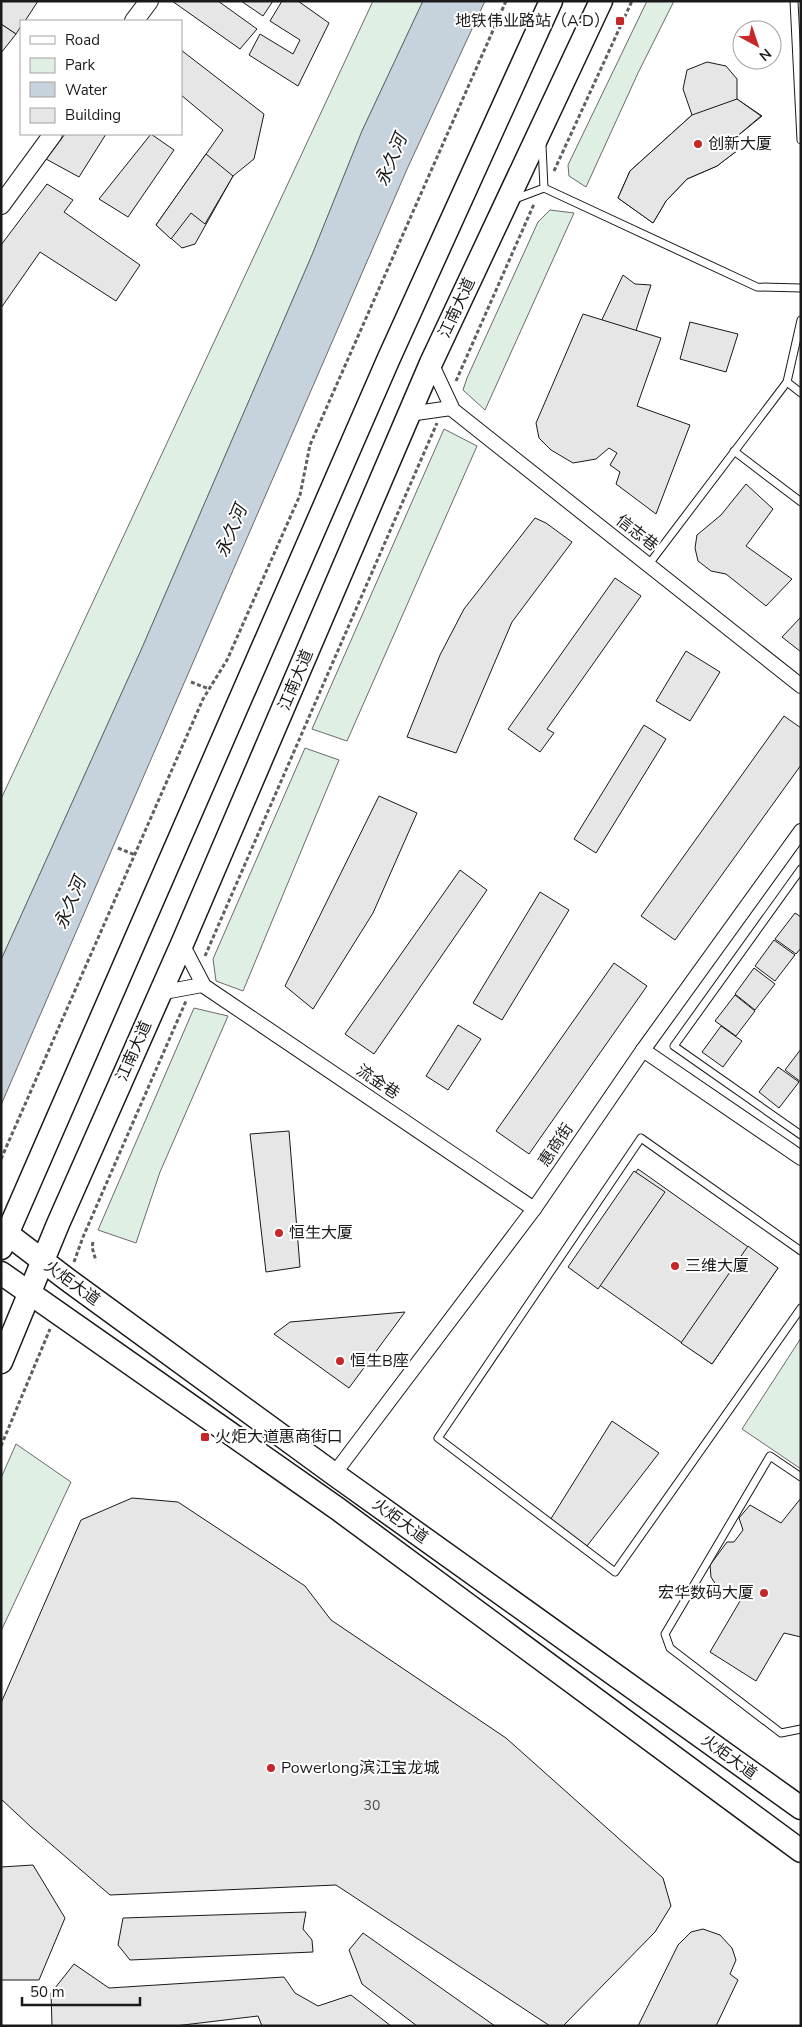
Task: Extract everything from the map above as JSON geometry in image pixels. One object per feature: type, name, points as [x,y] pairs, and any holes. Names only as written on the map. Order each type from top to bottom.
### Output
[{"type":"main road","points":[[4,1237],[389,358],[551,1]]},
{"type":"main road","name":"江南大道","points":[[1,1362],[431,363],[601,1]]},
{"type":"main road","name":"火炬大道","points":[[4,1237],[43,1261],[334,1474],[801,1808]]},
{"type":"main road","name":"火炬大道","points":[[1,1274],[57,1311],[338,1509],[801,1851]]},
{"type":"street","points":[[135,20],[149,1]]},
{"type":"street","points":[[1,205],[52,135]]},
{"type":"street","name":"信志巷","points":[[431,363],[447,406],[801,686]]},
{"type":"street","points":[[410,414],[447,406]]},
{"type":"street","name":"惠商街","points":[[334,1474],[534,1209],[643,1050],[801,831]]},
{"type":"street","points":[[159,993],[197,982],[182,944]]},
{"type":"street","name":"流金巷","points":[[197,982],[534,1209]]},
{"type":"street","points":[[643,1050],[801,1158]]},
{"type":"lane","points":[[794,1],[801,140]]},
{"type":"lane","points":[[541,131],[544,188]]},
{"type":"lane","points":[[506,202],[544,188],[757,287],[801,288]]},
{"type":"lane","points":[[649,564],[786,382],[801,320]]},
{"type":"lane","points":[[786,382],[801,393]]},
{"type":"lane","points":[[734,451],[801,502]]},
{"type":"lane","points":[[801,869],[674,1046],[801,1135]]},
{"type":"lane","points":[[801,1251],[641,1138],[438,1438],[615,1572],[801,1308]]},
{"type":"lane","points":[[801,1477],[770,1456],[665,1634],[670,1648],[781,1733],[801,1729]]},
{"type":"path","points":[[1,1159],[203,699],[227,660],[300,495],[310,445],[506,1]]},
{"type":"path","points":[[68,1280],[83,1237],[197,982],[447,406],[529,212],[556,167],[632,1]]},
{"type":"path","points":[[191,682],[209,689]]},
{"type":"path","points":[[118,848],[135,856]]},
{"type":"path","points":[[92,1242],[96,1261]]},
{"type":"path","points":[[1,1446],[42,1352],[57,1311]]},
{"type":"green space","points":[[373,1],[423,1],[362,131],[312,255],[142,648],[1,960],[1,799]]},
{"type":"green space","points":[[647,1],[674,1],[638,73],[586,187],[569,176],[568,165]]},
{"type":"green space","points":[[550,210],[574,213],[485,410],[463,390],[538,222]]},
{"type":"green space","points":[[444,429],[477,446],[347,741],[312,729]]},
{"type":"green space","points":[[305,748],[339,760],[243,991],[216,981],[213,959]]},
{"type":"green space","points":[[194,1008],[228,1016],[160,1172],[136,1243],[98,1230]]},
{"type":"green space","points":[[801,1338],[801,1469],[742,1429]]},
{"type":"green space","points":[[16,1444],[71,1482],[1,1631],[1,1478]]},
{"type":"water","name":"永久河","points":[[423,1],[485,1],[408,167],[1,1105],[1,960],[142,648],[312,255],[362,131]]},
{"type":"building","points":[[1,1],[38,1],[26,20],[20,20],[20,28],[16,34],[1,24]]},
{"type":"building","points":[[172,1],[218,1],[257,29],[240,49]]},
{"type":"building","points":[[241,1],[273,1],[263,16]]},
{"type":"building","points":[[282,1],[298,1],[329,23],[298,86],[249,55],[260,34],[293,54],[300,40],[270,21]]},
{"type":"building","points":[[1,24],[16,34],[1,53]]},
{"type":"building","points":[[182,51],[264,114],[254,159],[233,176],[195,244],[182,248],[156,225],[223,130],[182,96]]},
{"type":"building","name":"创新大厦","points":[[707,62],[726,66],[737,79],[737,99],[762,116],[735,138],[738,150],[717,166],[687,179],[666,201],[653,223],[618,198],[630,171],[692,115],[683,89],[687,70]]},
{"type":"building","name":"创新大厦","points":[[737,99],[761,116],[735,138],[738,150],[717,166],[687,179],[666,201],[653,223],[618,198],[630,171],[692,115]]},
{"type":"building","points":[[64,135],[105,135],[79,177],[46,159]]},
{"type":"building","points":[[150,135],[174,150],[128,217],[99,199]]},
{"type":"building","points":[[206,154],[233,176],[205,224],[191,213],[171,239],[156,225]]},
{"type":"building","points":[[47,184],[73,200],[64,212],[140,265],[116,301],[40,252],[1,308],[1,245]]},
{"type":"building","points":[[623,275],[635,284],[651,285],[623,370],[600,409],[585,396],[566,396]]},
{"type":"building","points":[[583,314],[661,338],[637,406],[690,425],[656,514],[616,484],[620,472],[610,465],[617,453],[609,448],[596,459],[573,463],[551,450],[539,438],[536,423]]},
{"type":"building","points":[[690,322],[738,334],[726,372],[680,359]]},
{"type":"building","points":[[746,484],[773,509],[746,546],[792,579],[766,606],[726,574],[711,571],[698,561],[695,548],[697,535],[721,515]]},
{"type":"building","points":[[535,518],[546,523],[572,542],[512,622],[456,753],[407,737],[440,655],[464,609]]},
{"type":"building","points":[[615,578],[641,596],[547,729],[554,733],[540,752],[508,729]]},
{"type":"building","points":[[801,617],[801,652],[782,637]]},
{"type":"building","points":[[686,651],[720,672],[690,721],[656,701]]},
{"type":"building","points":[[784,716],[801,728],[801,765],[675,940],[641,916]]},
{"type":"building","points":[[644,725],[666,739],[596,853],[574,839]]},
{"type":"building","points":[[379,796],[417,813],[373,913],[313,1009],[285,986]]},
{"type":"building","points":[[460,870],[487,890],[374,1054],[345,1034]]},
{"type":"building","points":[[540,892],[569,910],[502,1020],[473,1003]]},
{"type":"building","points":[[795,913],[801,917],[801,948],[796,954],[775,939]]},
{"type":"building","points":[[774,940],[795,955],[775,981],[755,966]]},
{"type":"building","points":[[614,963],[647,986],[529,1154],[496,1131]]},
{"type":"building","points":[[754,968],[775,984],[755,1010],[735,994]]},
{"type":"building","points":[[735,995],[755,1011],[736,1036],[715,1021]]},
{"type":"building","points":[[458,1025],[481,1039],[448,1090],[426,1076]]},
{"type":"building","points":[[721,1026],[742,1041],[723,1067],[702,1052]]},
{"type":"building","points":[[801,1049],[801,1082],[785,1070]]},
{"type":"building","points":[[778,1067],[799,1082],[779,1108],[759,1092]]},
{"type":"building","name":"恒生大厦","points":[[289,1131],[300,1267],[266,1272],[250,1134]]},
{"type":"building","name":"三维大厦","points":[[638,1169],[778,1268],[712,1364],[571,1265]]},
{"type":"building","points":[[634,1171],[665,1192],[598,1289],[568,1267]]},
{"type":"building","points":[[748,1246],[778,1268],[712,1364],[681,1343]]},
{"type":"building","name":"恒生B座","points":[[405,1312],[349,1388],[274,1334],[290,1322]]},
{"type":"building","points":[[612,1421],[659,1453],[587,1546],[547,1525]]},
{"type":"building","name":"Powerlong滨江宝龙城","points":[[132,1498],[178,1502],[305,1586],[331,1620],[506,1738],[663,1878],[671,1906],[655,1932],[563,2026],[550,2026],[336,1885],[110,1895],[1,1799],[1,1703],[81,1520]]},
{"type":"building","name":"宏华数码大厦","points":[[801,1498],[801,1637],[784,1633],[756,1681],[710,1652],[740,1601],[716,1585],[711,1577],[710,1565],[727,1542],[734,1542],[743,1530],[739,1518],[750,1505],[781,1523]]},
{"type":"building","points":[[33,1865],[65,1918],[39,1980],[1,1980],[1,1867]]},
{"type":"building","points":[[306,1912],[303,1929],[312,1940],[313,1952],[130,1960],[118,1945],[123,1918]]},
{"type":"building","points":[[703,1929],[720,1935],[732,1948],[736,1960],[730,1974],[738,1980],[716,2026],[638,2026],[678,1945],[691,1932]]},
{"type":"building","points":[[363,1933],[495,2026],[417,2026],[362,1984],[349,1950]]},
{"type":"building","points":[[74,1964],[109,1988],[284,1977],[295,1993],[318,2006],[351,1995],[391,2026],[262,2026],[258,2016],[175,2026],[52,2026],[51,1993]]},
{"type":"place","name":"地铁伟业路站（A·D）","points":[[620,21]]},
{"type":"place","name":"创新大厦","points":[[698,144]]},
{"type":"place","name":"恒生大厦","points":[[279,1233]]},
{"type":"place","name":"三维大厦","points":[[675,1266]]},
{"type":"place","name":"恒生B座","points":[[340,1361]]},
{"type":"place","name":"火炬大道惠商街口","points":[[205,1437]]},
{"type":"place","name":"宏华数码大厦","points":[[764,1593]]},
{"type":"place","name":"Powerlong滨江宝龙城","points":[[271,1768]]}]
